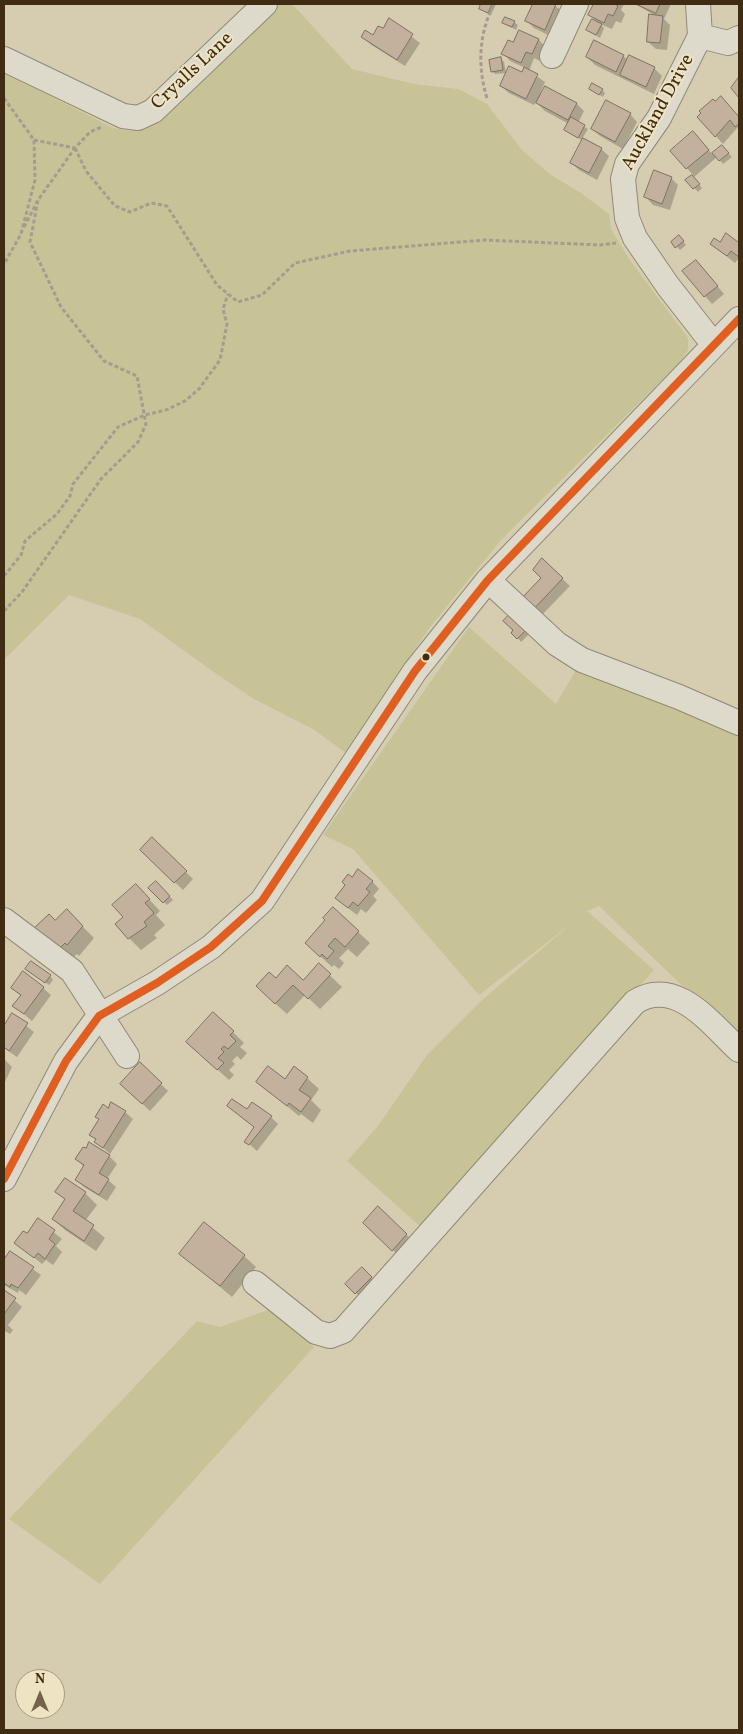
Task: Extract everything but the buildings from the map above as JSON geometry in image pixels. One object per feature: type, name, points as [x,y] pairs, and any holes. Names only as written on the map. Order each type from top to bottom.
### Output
[{"type":"street","name":"Cryalls Lane","points":[[123,116],[138,118],[153,111],[265,4]]},
{"type":"street","points":[[552,56],[576,4]]},
{"type":"street","name":"Auckland Drive","points":[[698,4],[700,36],[659,118],[627,164],[622,179],[627,218],[635,238],[668,286],[714,345]]},
{"type":"street","points":[[700,36],[728,43],[739,38]]},
{"type":"street","points":[[4,59],[123,116]]},
{"type":"street","points":[[4,1179],[66,1061],[99,1016],[157,983],[211,947],[262,901],[415,671],[488,580],[739,319]]},
{"type":"street","points":[[488,580],[557,644],[582,660],[680,696],[739,723]]},
{"type":"street","points":[[4,920],[72,971],[99,1016],[127,1056]]},
{"type":"street","points":[[255,1283],[316,1332],[330,1336],[343,1331],[635,1002],[646,995],[657,993],[678,997],[739,1050]]},
{"type":"path","points":[[487,98],[482,83],[481,47],[487,19],[494,4]]},
{"type":"path","points":[[4,98],[34,140],[35,180],[20,234]]},
{"type":"path","points":[[4,264],[38,200],[75,148],[90,132],[123,116]]},
{"type":"path","points":[[34,140],[75,148]]},
{"type":"path","points":[[75,148],[86,170],[115,206],[130,212],[151,203],[167,206],[217,285],[238,302],[262,295],[295,263],[350,251],[485,240],[600,245],[620,242]]},
{"type":"path","points":[[4,611],[22,592],[101,479],[138,442],[146,424],[137,376],[104,361],[60,307],[30,242],[38,200]]},
{"type":"path","points":[[4,576],[20,555],[25,541],[57,514],[70,496],[73,484],[118,426],[145,415],[166,410],[185,401],[199,389],[220,360],[227,324],[223,308],[228,294]]},
{"type":"shaded area","points":[[277,4],[292,4],[352,69],[414,84],[458,89],[487,104],[522,150],[551,175],[581,193],[609,214],[611,229],[629,259],[688,338],[688,350],[679,363],[501,540],[430,627],[346,753],[313,729],[254,699],[140,619],[69,595],[4,660],[4,72],[113,128],[131,131],[154,125],[223,60]]},
{"type":"shaded area","points":[[469,627],[556,704],[576,670],[739,731],[739,1040],[599,906],[587,911],[654,970],[423,1229],[347,1161],[378,1126],[427,1055],[481,1001],[571,924],[479,995],[353,849],[323,835]]},
{"type":"shaded area","points":[[268,1310],[314,1347],[100,1584],[9,1519],[197,1321],[220,1327]]},
{"type":"transit line","points":[[4,1179],[66,1061],[99,1016],[157,983],[211,947],[262,901],[415,671],[488,580],[739,319]]}]
